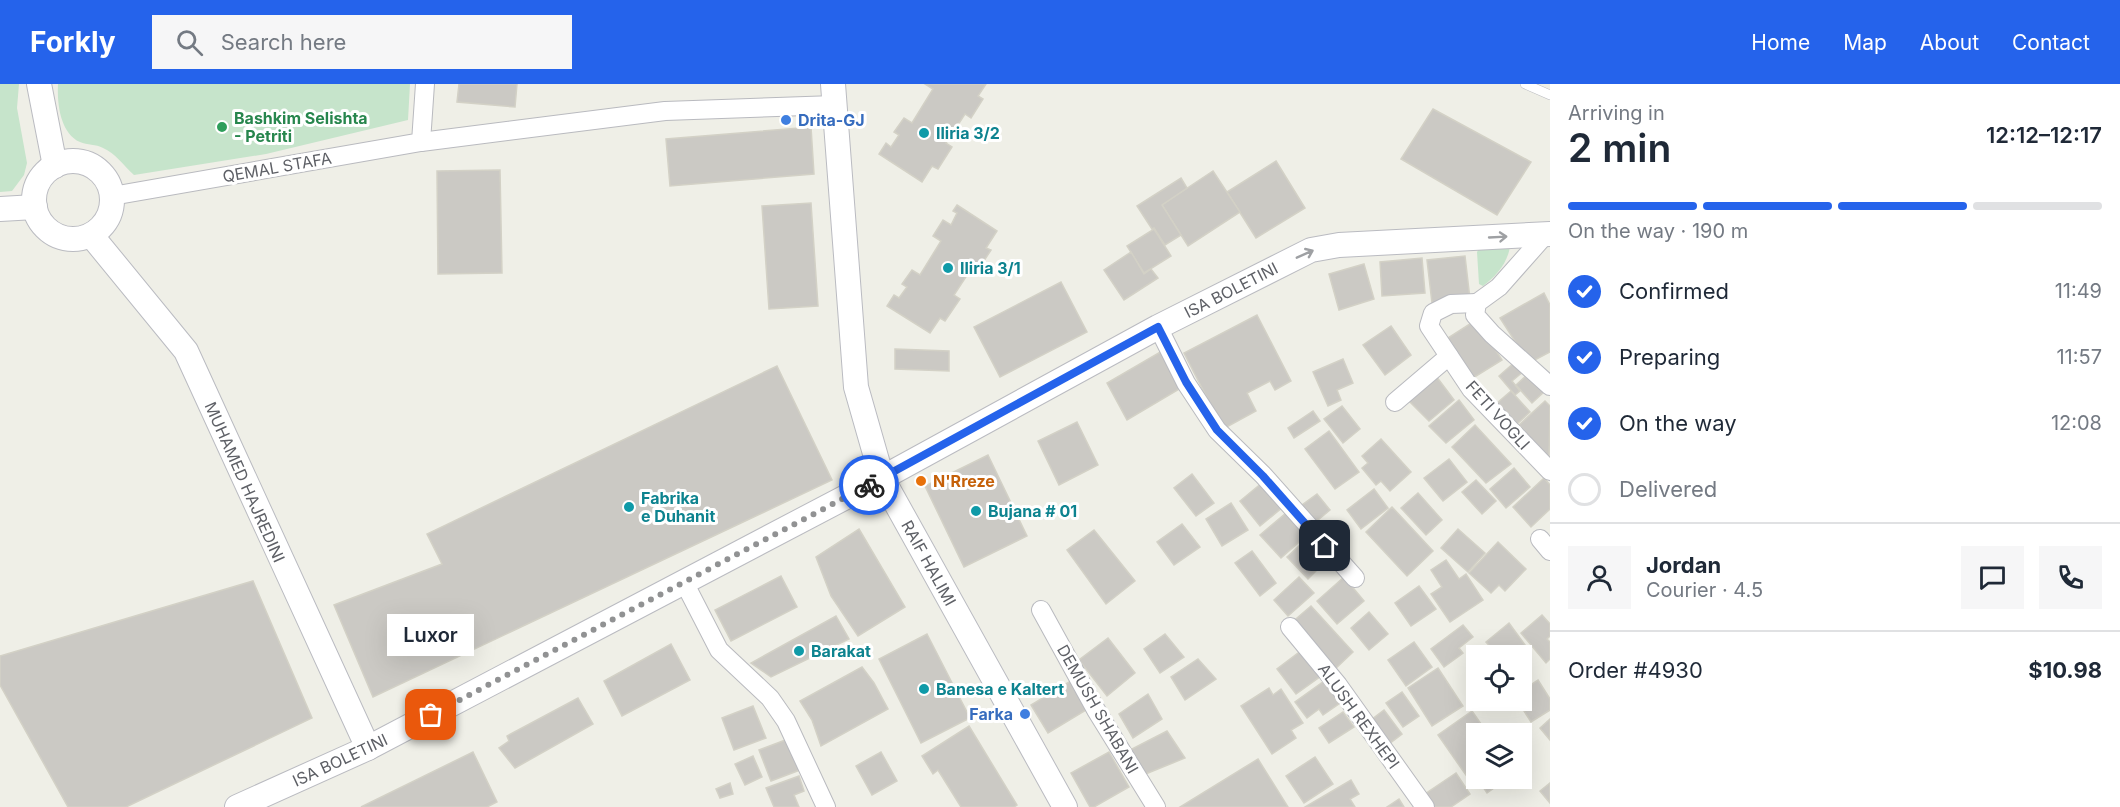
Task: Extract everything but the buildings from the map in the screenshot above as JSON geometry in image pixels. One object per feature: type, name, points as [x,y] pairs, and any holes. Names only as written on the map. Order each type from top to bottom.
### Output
[{"type":"street","points":[[39,84],[56,166]]},
{"type":"street","points":[[421,142],[425,84]]},
{"type":"street","name":"QEMAL STAFA","points":[[112,196],[421,142],[665,111],[834,94]]},
{"type":"street","name":"RAIF HALIMI","points":[[834,94],[856,387],[882,478],[1065,807]]},
{"type":"street","points":[[76,161],[96,169],[104,176],[110,186],[112,196],[112,208],[108,219],[91,235],[79,239],[67,239],[46,228],[39,219],[35,207],[35,195],[46,173],[56,166],[76,161]]},
{"type":"street","points":[[0,209],[35,207]]},
{"type":"street","points":[[1548,234],[1499,287],[1477,303],[1475,315],[1492,334],[1550,386]]},
{"type":"street","name":"ISA BOLETINI","points":[[237,807],[368,748],[882,478],[1158,327],[1311,250],[1339,245],[1548,234]]},
{"type":"street","name":"MUHAMED HAJREDINI","points":[[91,235],[186,351],[368,748]]},
{"type":"street","name":"FETI VOGLI","points":[[1477,303],[1451,304],[1432,313],[1429,326],[1471,389],[1550,471]]},
{"type":"street","points":[[1158,327],[1186,382],[1217,430],[1263,476],[1355,579]]},
{"type":"street","points":[[1395,402],[1449,356]]},
{"type":"street","points":[[684,582],[719,650],[770,698],[786,721],[826,807]]},
{"type":"street","name":"DEMUSH SHABANI","points":[[1041,610],[1096,710],[1156,807]]},
{"type":"street","name":"ALUSH REXHEPI","points":[[1290,627],[1338,685],[1425,807]]},
{"type":"lane","points":[[1525,84],[1550,95]]},
{"type":"green space","points":[[0,84],[19,84],[17,108],[27,163],[24,175],[12,191],[0,192]]},
{"type":"green space","name":"Bashkim Selishta - Petriti","points":[[58,84],[410,84],[408,120],[266,154],[134,175],[107,150],[73,138],[61,117]]},
{"type":"green space","points":[[1510,247],[1504,264],[1496,274],[1483,286],[1479,284],[1477,252],[1479,249]]},
{"type":"way so far","points":[[431,715],[869,485]]},
{"type":"place","name":"Drita-GJ","points":[[786,120]]},
{"type":"place","name":"Bashkim Selishta - Petriti","points":[[222,127]]},
{"type":"place","name":"Iliria 3/2","points":[[924,133]]},
{"type":"place","name":"Iliria 3/1","points":[[948,268]]},
{"type":"place","name":"N'Rreze","points":[[921,481]]},
{"type":"place","name":"Fabrika e Duhanit","points":[[629,507]]},
{"type":"place","name":"Bujana # 01","points":[[976,511]]},
{"type":"place","name":"Barakat","points":[[799,651]]},
{"type":"place","name":"Banesa e Kaltert","points":[[924,689]]},
{"type":"place","name":"Farka","points":[[1025,714]]},
{"type":"place","name":"Luxor","points":[[431,715]]},
{"type":"route","points":[[869,485],[1158,327],[1186,382],[1217,430],[1263,476],[1325,546]]}]
